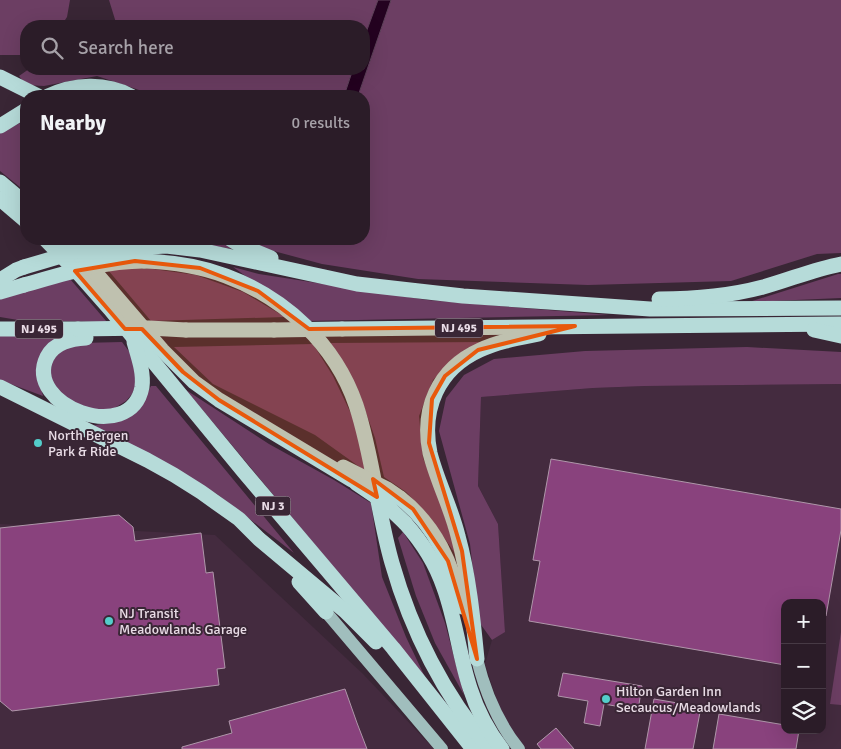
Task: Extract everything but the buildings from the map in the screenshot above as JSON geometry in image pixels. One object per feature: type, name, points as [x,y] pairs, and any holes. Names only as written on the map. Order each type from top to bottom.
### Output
[{"type":"highway","points":[[0,77],[26,90]]},
{"type":"highway","points":[[65,90],[91,86],[116,90]]},
{"type":"highway","points":[[0,126],[20,114]]},
{"type":"highway","points":[[0,182],[20,199]]},
{"type":"highway","points":[[0,199],[20,216]]},
{"type":"highway","name":"NJ 3","points":[[51,245],[100,298],[413,674],[473,749]]},
{"type":"highway","points":[[69,245],[88,264],[151,339],[194,382],[219,400],[356,482],[381,500],[405,523],[425,548],[439,575],[449,604],[472,694],[486,725],[502,749]]},
{"type":"highway","points":[[76,245],[88,264]]},
{"type":"highway","points":[[0,292],[22,277],[102,245]]},
{"type":"highway","points":[[240,245],[264,256],[319,276]]},
{"type":"highway","points":[[22,277],[112,251],[166,246],[200,250],[373,286],[463,296],[650,309],[841,308]]},
{"type":"highway","points":[[0,281],[22,277],[64,274],[115,262],[144,261],[172,263],[224,275],[247,285],[270,298],[312,332],[328,351],[347,384],[359,416],[388,548],[406,606],[432,663],[464,715],[490,749]]},
{"type":"highway","points":[[403,289],[464,288],[641,298],[710,297],[747,291],[841,264]]},
{"type":"highway","points":[[786,324],[841,324]]},
{"type":"highway","points":[[786,324],[841,336]]},
{"type":"highway","name":"NJ 495","points":[[0,328],[82,334],[149,328],[274,330],[786,324]]},
{"type":"highway","points":[[477,659],[462,551],[455,523],[434,465],[427,434],[428,416],[432,399],[446,376],[458,364],[478,350],[514,339],[576,326]]},
{"type":"highway","points":[[82,334],[54,348],[44,366],[45,377],[51,391],[66,406],[84,414],[101,417],[124,411],[133,406],[138,398],[142,387],[142,376],[133,338]]},
{"type":"highway","points":[[0,387],[134,453],[174,475],[214,501],[239,519],[345,611],[394,662],[413,674]]},
{"type":"highway","points":[[292,444],[387,489],[413,510],[432,533],[448,561],[457,584],[477,659]]},
{"type":"highway","points":[[283,558],[296,578],[326,612]]},
{"type":"main road","points":[[326,612],[442,749]]},
{"type":"main road","points":[[477,659],[489,700],[508,734],[520,749]]},
{"type":"highlighted area","points":[[135,261],[200,268],[258,291],[309,329],[575,326],[478,350],[445,376],[432,399],[429,443],[462,551],[477,659],[448,561],[413,509],[373,479],[377,497],[219,400],[183,372],[142,329],[125,329],[75,271]]},
{"type":"shaded area","points":[[0,0],[70,0],[65,20],[20,20],[20,55],[0,55]]},
{"type":"shaded area","points":[[109,0],[378,0],[370,22],[370,20],[115,20]]},
{"type":"shaded area","points":[[378,0],[391,0],[370,61],[370,22]]},
{"type":"shaded area","points":[[391,0],[841,0],[841,253],[817,254],[731,281],[588,285],[418,279],[322,264],[255,246],[253,245],[370,245],[370,90],[360,90],[365,75],[370,75],[370,61]]},
{"type":"shaded area","points":[[351,75],[346,90],[139,90],[97,76],[44,86],[26,85],[19,76]]},
{"type":"shaded area","points":[[351,75],[365,75],[360,90],[346,90]]},
{"type":"shaded area","points":[[20,123],[20,187],[0,171],[0,133]]},
{"type":"shaded area","points":[[208,245],[228,245],[232,249]]},
{"type":"shaded area","points":[[233,267],[259,274],[427,300],[609,315],[308,321]]},
{"type":"shaded area","points":[[131,268],[196,275],[243,292],[285,317],[151,321],[108,270]]},
{"type":"shaded area","points":[[841,274],[841,298],[749,302]]},
{"type":"shaded area","points":[[70,279],[107,322],[18,320],[0,317],[0,299]]},
{"type":"shaded area","points":[[71,335],[39,380],[43,396],[0,380],[0,336]]},
{"type":"shaded area","points":[[122,342],[131,354],[137,382],[132,394],[126,401],[113,409],[87,409],[61,395],[50,378],[52,361],[59,353],[68,347],[81,343]]},
{"type":"shaded area","points":[[486,342],[459,354],[433,380],[419,416],[423,458],[437,493],[458,558],[430,517],[406,492],[384,477],[375,438],[358,390],[330,343]]},
{"type":"shaded area","points":[[313,344],[333,376],[355,422],[368,473],[315,435],[213,384],[174,347]]},
{"type":"shaded area","points":[[747,347],[841,352],[841,384],[645,386],[481,397],[478,486],[498,524],[505,632],[492,640],[479,622],[470,544],[439,431],[446,398],[464,375],[494,359],[585,351]]},
{"type":"shaded area","points":[[841,384],[841,749],[519,749],[508,734],[485,664],[492,640],[505,631],[498,524],[478,486],[481,397],[593,388]]},
{"type":"shaded area","points":[[151,386],[156,386],[294,553],[217,494],[92,426],[129,417],[141,405]]},
{"type":"shaded area","points":[[186,390],[269,444],[371,503],[382,577],[406,637],[425,677]]},
{"type":"shaded area","points":[[0,524],[215,535],[363,674],[434,749],[0,749]]},
{"type":"shaded area","points":[[403,532],[423,563],[445,623],[464,695],[435,643],[416,596],[398,538]]},
{"type":"shaded area","points":[[841,632],[841,705],[830,704]]},
{"type":"place","name":"North Bergen Park & Ride","points":[[38,443]]},
{"type":"place","name":"NJ Transit Meadowlands Garage","points":[[109,621]]},
{"type":"place","name":"Hilton Garden Inn Secaucus/Meadowlands","points":[[606,699]]}]
